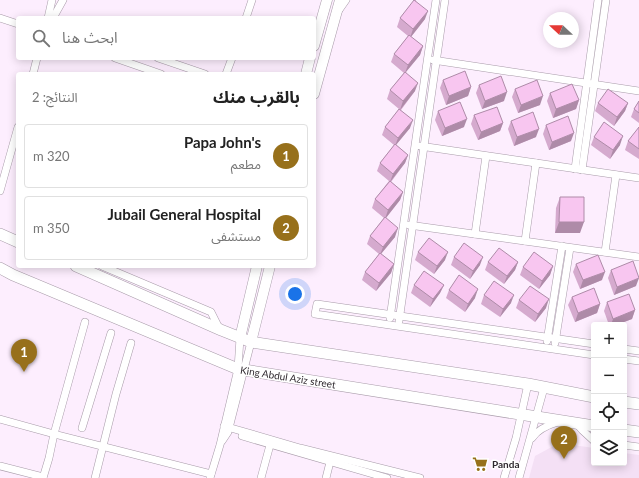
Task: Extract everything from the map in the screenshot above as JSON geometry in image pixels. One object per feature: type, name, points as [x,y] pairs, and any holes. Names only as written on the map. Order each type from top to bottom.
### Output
[{"type":"main road","points":[[316,39],[327,0]]},
{"type":"main road","points":[[316,87],[340,0]]},
{"type":"main road","points":[[306,72],[310,60]]},
{"type":"main road","points":[[0,234],[16,241]]},
{"type":"main road","name":"King Abdul Aziz street","points":[[0,268],[13,275],[241,370],[591,426]]},
{"type":"main road","points":[[81,268],[251,342],[528,384],[591,396]]},
{"type":"main road","points":[[240,338],[257,268]]},
{"type":"main road","points":[[251,342],[270,268]]},
{"type":"main road","points":[[627,402],[639,404]]},
{"type":"main road","points":[[627,430],[639,432]]},
{"type":"street","points":[[48,16],[52,0]]},
{"type":"street","points":[[54,16],[63,0]]},
{"type":"street","points":[[247,16],[252,0]]},
{"type":"street","points":[[336,13],[346,0]]},
{"type":"street","points":[[388,325],[436,0]]},
{"type":"street","points":[[398,327],[445,0]]},
{"type":"street","points":[[578,170],[590,83],[598,0]]},
{"type":"street","points":[[590,83],[606,0]]},
{"type":"street","points":[[0,18],[16,23]]},
{"type":"street","points":[[427,59],[639,90]]},
{"type":"street","points":[[34,72],[37,60]]},
{"type":"street","points":[[121,60],[154,72]]},
{"type":"street","points":[[164,60],[199,72]]},
{"type":"street","points":[[227,72],[231,60]]},
{"type":"street","points":[[0,191],[16,134]]},
{"type":"street","points":[[415,145],[639,178]]},
{"type":"street","points":[[475,234],[486,156]]},
{"type":"street","points":[[525,241],[536,163]]},
{"type":"street","points":[[605,252],[616,175]]},
{"type":"street","points":[[403,224],[639,257]]},
{"type":"street","points":[[546,348],[562,246]]},
{"type":"street","points":[[554,349],[570,248]]},
{"type":"street","points":[[107,268],[211,312],[221,330]]},
{"type":"street","points":[[591,344],[317,304],[315,314],[591,355]]},
{"type":"street","points":[[0,466],[43,477],[85,322]]},
{"type":"street","points":[[82,428],[111,334]]},
{"type":"street","points":[[240,338],[241,370]]},
{"type":"street","points":[[0,419],[210,476],[226,429],[241,370],[251,342]]},
{"type":"street","points":[[95,478],[116,394],[131,343]]},
{"type":"street","points":[[627,349],[639,351]]},
{"type":"street","points":[[627,359],[639,361]]},
{"type":"street","points":[[504,478],[516,438],[528,384]]},
{"type":"street","points":[[519,478],[544,388]]},
{"type":"street","points":[[529,441],[542,428],[560,421]]},
{"type":"street","points":[[576,423],[591,438]]},
{"type":"street","points":[[226,429],[270,445],[387,478]]},
{"type":"street","points":[[226,429],[420,478]]},
{"type":"street","points":[[261,478],[270,445]]},
{"type":"street","points":[[627,446],[639,448]]},
{"type":"street","points":[[326,478],[330,462]]},
{"type":"shaded area","points":[[559,443],[591,448],[591,466],[627,466],[627,453],[639,455],[639,478],[529,478],[535,456]]},
{"type":"building","points":[[414,0],[428,11],[413,29],[400,18]]},
{"type":"building","points":[[409,35],[423,46],[408,65],[394,54]]},
{"type":"building","points":[[465,71],[471,87],[449,96],[443,80]]},
{"type":"building","points":[[405,72],[418,83],[403,101],[390,90]]},
{"type":"building","points":[[501,76],[507,92],[485,101],[479,85]]},
{"type":"building","points":[[537,80],[543,96],[521,105],[515,89]]},
{"type":"building","points":[[572,84],[579,100],[556,109],[550,93]]},
{"type":"building","points":[[608,89],[628,103],[617,117],[598,103]]},
{"type":"building","points":[[639,101],[639,113],[634,109]]},
{"type":"building","points":[[460,102],[467,119],[445,128],[438,111]]},
{"type":"building","points":[[497,107],[503,123],[481,132],[474,115]]},
{"type":"building","points":[[399,109],[413,120],[398,138],[385,127]]},
{"type":"building","points":[[533,112],[539,129],[517,137],[511,121]]},
{"type":"building","points":[[568,116],[574,133],[552,142],[546,125]]},
{"type":"building","points":[[604,122],[623,136],[613,150],[594,137]]},
{"type":"building","points":[[639,127],[639,149],[628,141]]},
{"type":"building","points":[[395,144],[408,155],[393,174],[380,163]]},
{"type":"building","points":[[390,181],[403,192],[388,210],[375,199]]},
{"type":"building","points":[[560,197],[584,197],[584,222],[559,222]]},
{"type":"building","points":[[385,217],[398,228],[383,247],[370,236]]},
{"type":"building","points":[[429,238],[448,252],[437,266],[418,252]]},
{"type":"building","points":[[464,243],[483,257],[473,271],[454,257]]},
{"type":"building","points":[[499,248],[518,262],[507,276],[488,262]]},
{"type":"building","points":[[534,252],[553,266],[542,281],[523,267]]},
{"type":"building","points":[[380,253],[394,264],[379,283],[365,272]]},
{"type":"building","points":[[598,255],[605,272],[583,280],[576,264]]},
{"type":"building","points":[[633,261],[639,278],[617,287],[611,270]]},
{"type":"building","points":[[424,271],[444,285],[433,299],[414,285]]},
{"type":"building","points":[[459,275],[478,289],[468,304],[449,290]]},
{"type":"building","points":[[494,281],[514,295],[503,309],[484,295]]},
{"type":"building","points":[[530,286],[549,299],[538,314],[519,300]]},
{"type":"building","points":[[594,288],[600,304],[578,313],[572,297]]},
{"type":"building","points":[[629,294],[635,310],[613,319],[607,302]]},
{"type":"place","name":"Papa John's","points":[[24,372]]},
{"type":"place","name":"Jubail General Hospital","points":[[564,459]]},
{"type":"place","name":"Panda","points":[[480,464]]}]
